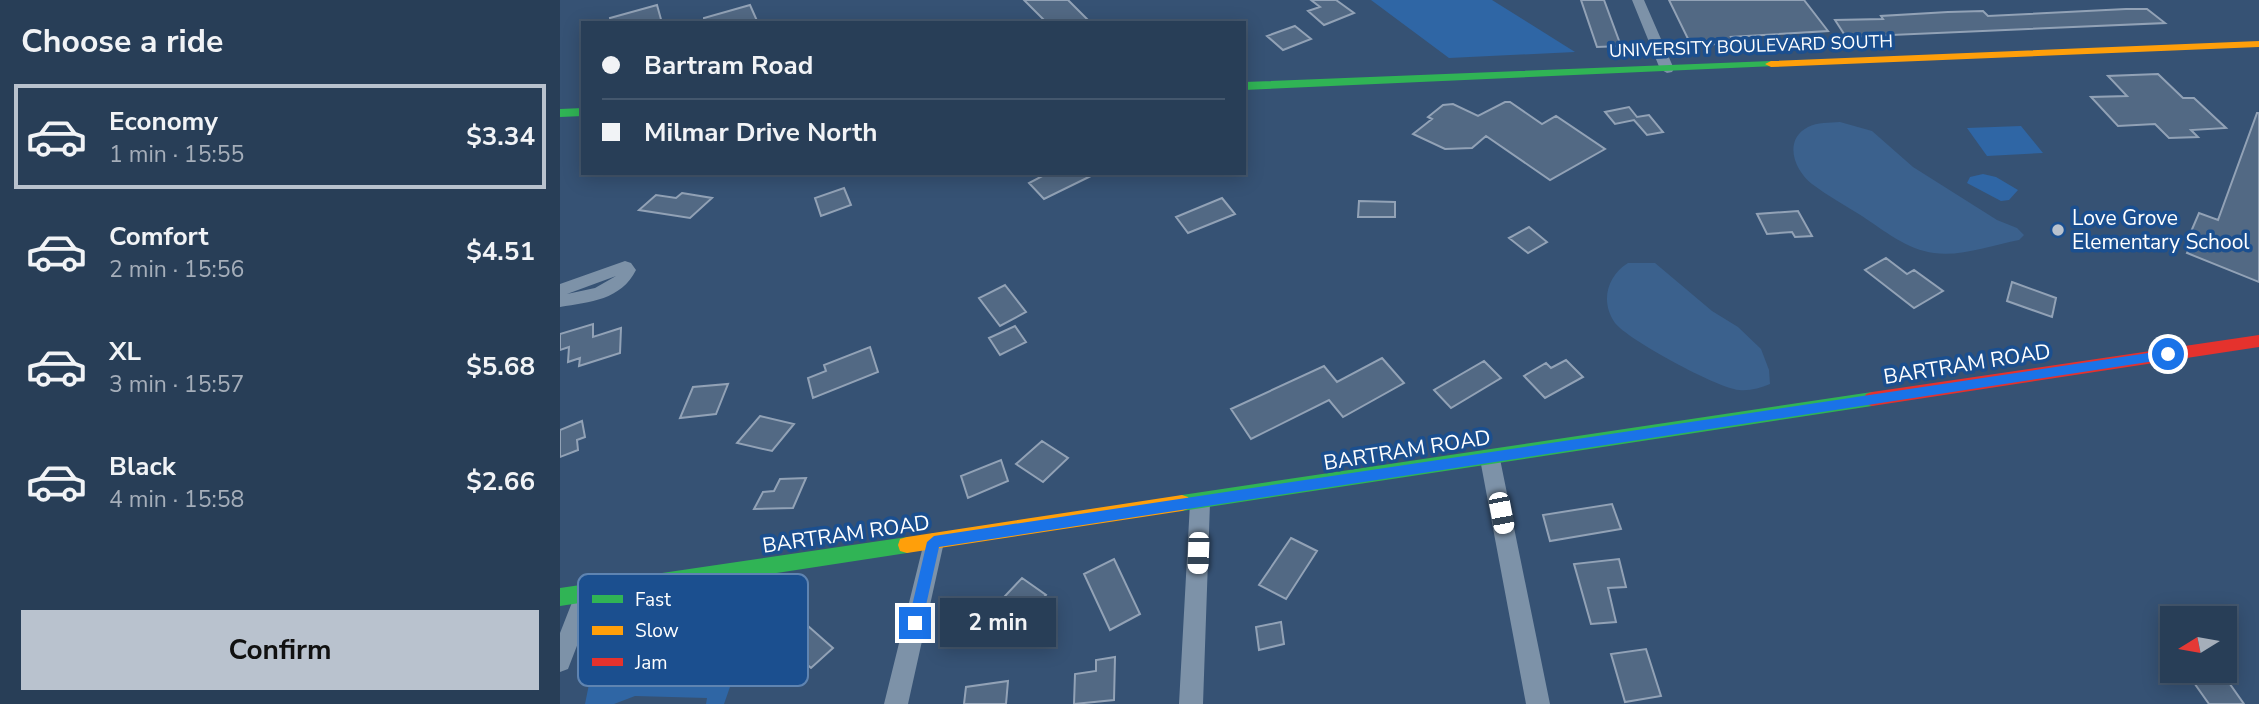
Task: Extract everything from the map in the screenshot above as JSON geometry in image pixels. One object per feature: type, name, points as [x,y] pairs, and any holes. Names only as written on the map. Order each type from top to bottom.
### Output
[{"type":"street","points":[[1638,0],[1667,69]]},
{"type":"street","name":"UNIVERSITY BOULEVARD SOUTH","points":[[1246,86],[2259,44]]},
{"type":"street","points":[[560,113],[581,112]]},
{"type":"street","points":[[560,290],[615,269],[625,267],[628,270],[612,288],[560,301]]},
{"type":"street","name":"BARTRAM ROAD","points":[[720,574],[2259,341]]},
{"type":"street","points":[[1490,458],[1538,704]]},
{"type":"street","points":[[1192,704],[1200,503]]},
{"type":"street","points":[[896,704],[934,542]]},
{"type":"street","name":"BARTRAM ROAD","points":[[560,597],[578,595]]},
{"type":"street","points":[[560,661],[578,615]]},
{"type":"shaded area","points":[[1371,0],[1492,0],[1575,52],[1449,58]]},
{"type":"shaded area","points":[[1840,122],[1872,131],[1913,167],[1997,220],[2017,228],[2024,235],[2019,240],[1944,254],[1924,251],[1896,239],[1812,184],[1796,163],[1794,147],[1800,133],[1815,124]]},
{"type":"shaded area","points":[[2021,126],[2043,153],[1987,156],[1967,128]]},
{"type":"shaded area","points":[[1983,174],[1996,177],[2018,190],[2009,200],[2001,201],[1967,183],[1970,177]]},
{"type":"shaded area","points":[[1628,263],[1655,263],[1712,311],[1738,327],[1761,349],[1769,370],[1770,384],[1747,390],[1728,387],[1673,362],[1623,330],[1610,315],[1607,298],[1615,275]]},
{"type":"shaded area","points":[[589,686],[730,686],[724,704],[706,704],[707,698],[635,696],[614,704],[585,704]]},
{"type":"building","points":[[1024,0],[1068,0],[1089,21],[1045,21]]},
{"type":"building","points":[[1311,0],[1336,0],[1354,13],[1324,25],[1308,11],[1320,7]]},
{"type":"building","points":[[1581,0],[1604,0],[1621,46],[1597,47]]},
{"type":"building","points":[[1669,0],[1804,0],[1828,31],[1731,37],[1733,40],[1717,41],[1719,44],[1691,45]]},
{"type":"building","points":[[657,5],[661,21],[611,21],[610,18]]},
{"type":"building","points":[[750,5],[757,21],[704,21],[704,18]]},
{"type":"building","points":[[2147,9],[2165,23],[1846,37],[1835,20],[1883,19],[1881,16],[1948,12],[1983,11],[1988,16]]},
{"type":"building","points":[[1295,26],[1311,39],[1283,50],[1267,36]]},
{"type":"building","points":[[2158,74],[2183,98],[2194,98],[2226,128],[2191,130],[2198,137],[2169,138],[2155,124],[2118,126],[2091,97],[2127,96],[2108,76]]},
{"type":"building","points":[[1510,102],[1542,124],[1556,116],[1605,149],[1550,180],[1486,136],[1472,148],[1445,149],[1413,134],[1432,119],[1428,117],[1443,105],[1453,104],[1478,116]]},
{"type":"building","points":[[1629,107],[1637,117],[1649,115],[1663,132],[1647,135],[1634,120],[1615,124],[1605,112]]},
{"type":"building","points":[[2257,113],[2259,282],[2187,253],[2192,243],[2187,241],[2199,213],[2218,220]]},
{"type":"building","points":[[1044,175],[1093,175],[1044,199],[1029,183]]},
{"type":"building","points":[[844,188],[851,205],[821,216],[815,198]]},
{"type":"building","points":[[682,193],[712,198],[690,218],[639,210],[656,195],[676,198]]},
{"type":"building","points":[[1222,198],[1235,214],[1188,233],[1176,217]]},
{"type":"building","points":[[1359,201],[1395,202],[1395,217],[1358,217]]},
{"type":"building","points":[[1798,211],[1812,236],[1795,237],[1792,232],[1767,234],[1757,214]]},
{"type":"building","points":[[1529,227],[1547,242],[1528,253],[1509,238]]},
{"type":"building","points":[[1886,258],[1907,274],[1914,270],[1943,291],[1914,308],[1865,270]]},
{"type":"building","points":[[2012,282],[2056,298],[2052,317],[2007,301]]},
{"type":"building","points":[[1005,285],[1026,312],[1000,326],[979,298]]},
{"type":"building","points":[[593,324],[593,337],[621,328],[620,353],[579,366],[580,358],[568,362],[569,347],[560,350],[560,334]]},
{"type":"building","points":[[1015,326],[1026,342],[1000,355],[989,338]]},
{"type":"building","points":[[870,347],[878,372],[813,398],[808,378],[826,371],[824,365]]},
{"type":"building","points":[[1382,358],[1404,383],[1343,417],[1329,400],[1251,439],[1231,409],[1324,366],[1337,382]]},
{"type":"building","points":[[1566,360],[1583,377],[1545,398],[1524,376],[1546,363],[1551,368]]},
{"type":"building","points":[[1484,361],[1501,378],[1451,408],[1434,390]]},
{"type":"building","points":[[728,384],[716,414],[680,418],[693,387]]},
{"type":"building","points":[[760,416],[794,424],[772,451],[737,443]]},
{"type":"building","points":[[582,421],[585,437],[577,440],[578,450],[560,457],[560,430]]},
{"type":"building","points":[[1042,441],[1068,458],[1043,482],[1016,464]]},
{"type":"building","points":[[1001,460],[1008,481],[968,498],[961,476]]},
{"type":"building","points":[[806,478],[793,508],[754,509],[763,492],[774,491],[780,479]]},
{"type":"building","points":[[1612,504],[1621,529],[1550,541],[1543,515]]},
{"type":"building","points":[[1291,538],[1317,551],[1286,599],[1259,585]]},
{"type":"building","points":[[1114,559],[1140,614],[1110,630],[1084,574]]},
{"type":"building","points":[[1619,559],[1626,587],[1608,588],[1616,622],[1591,624],[1574,564]]},
{"type":"building","points":[[1022,578],[1046,595],[1005,639],[993,630],[986,637],[974,629]]},
{"type":"building","points":[[1281,622],[1284,644],[1259,650],[1256,627]]},
{"type":"building","points":[[808,626],[833,648],[811,668],[808,665]]},
{"type":"building","points":[[1646,649],[1661,696],[1625,702],[1611,654]]},
{"type":"building","points":[[1115,657],[1114,700],[1074,704],[1075,674],[1096,671],[1096,660]]},
{"type":"building","points":[[1008,681],[1006,704],[964,704],[966,687]]},
{"type":"building","points":[[2194,683],[2229,683],[2244,704],[2209,704]]},
{"type":"traffic: fast","points":[[1246,86],[1771,64]]},
{"type":"traffic: fast","points":[[560,113],[581,112]]},
{"type":"traffic: fast","points":[[1182,503],[1872,399]]},
{"type":"traffic: fast","points":[[713,574],[907,545]]},
{"type":"traffic: fast","points":[[560,597],[578,594]]},
{"type":"traffic: slow","points":[[1771,64],[2259,44]]},
{"type":"traffic: slow","points":[[907,545],[1182,503]]},
{"type":"traffic: jam","points":[[1872,399],[2259,341]]},
{"type":"place","name":"Love Grove Elementary School","points":[[2058,230]]},
{"type":"route","points":[[915,623],[934,542],[2168,354]]}]
